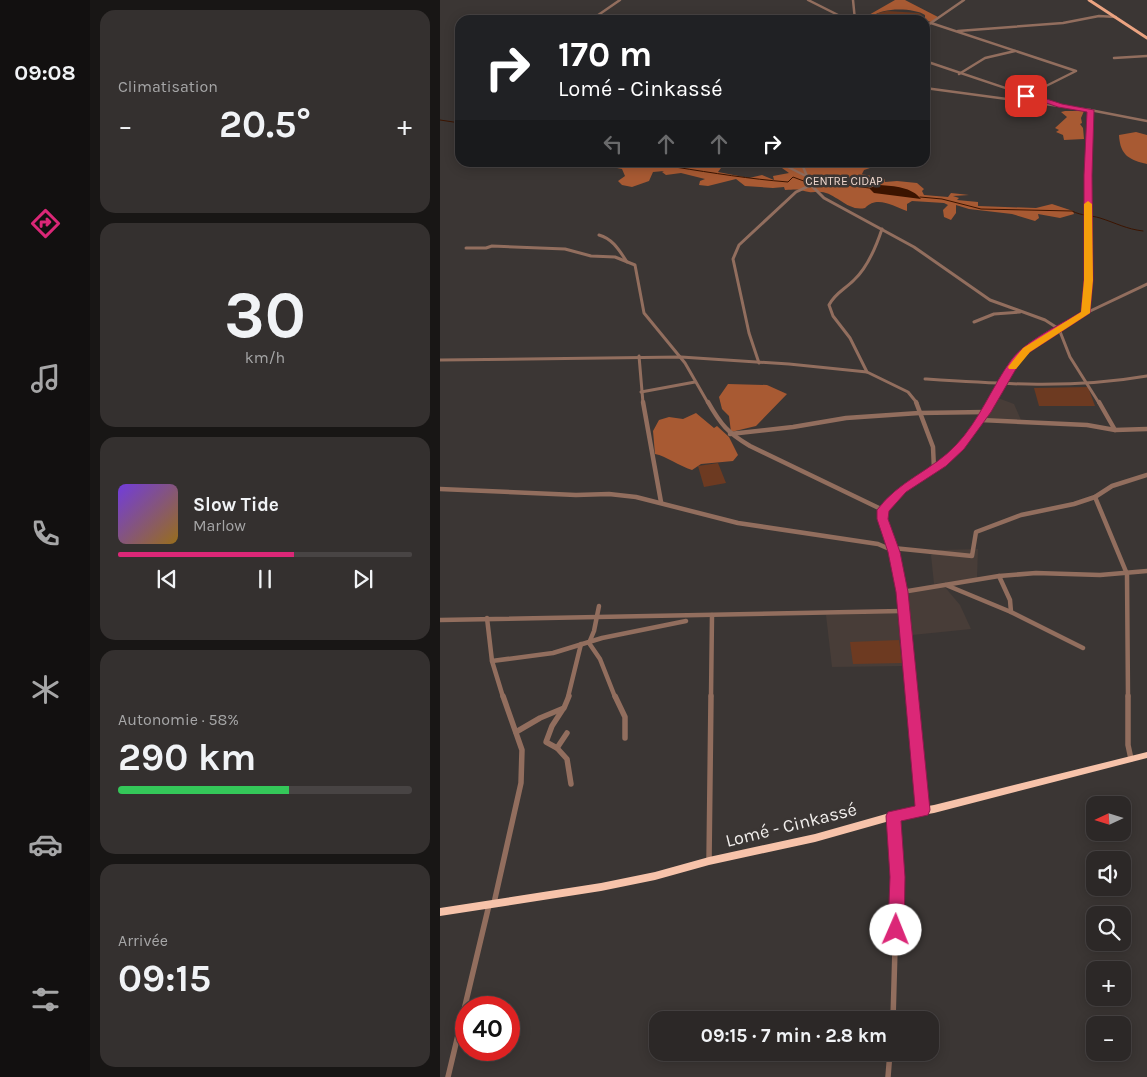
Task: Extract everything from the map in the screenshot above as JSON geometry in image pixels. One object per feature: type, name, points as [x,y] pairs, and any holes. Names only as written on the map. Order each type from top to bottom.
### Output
[{"type":"highway","name":"Lomé - Cinkassé","points":[[440,912],[629,882],[709,861],[815,838],[893,816],[1147,756]]},
{"type":"main road","points":[[1089,0],[1116,17],[1133,32],[1147,38]]},
{"type":"street","points":[[598,15],[620,0]]},
{"type":"street","points":[[808,0],[838,15]]},
{"type":"street","points":[[853,0],[854,15]]},
{"type":"street","points":[[930,23],[964,0]]},
{"type":"street","points":[[954,32],[1063,23],[1099,16],[1116,17]]},
{"type":"street","points":[[930,23],[1076,71],[1027,95]]},
{"type":"street","points":[[959,74],[985,58],[1015,51]]},
{"type":"street","points":[[1114,58],[1147,56]]},
{"type":"street","points":[[930,63],[1061,106]]},
{"type":"street","points":[[930,89],[1090,110],[1147,121]]},
{"type":"street","points":[[1086,313],[1089,280],[1090,110]]},
{"type":"street","points":[[788,167],[804,175]]},
{"type":"street","points":[[802,167],[804,175],[810,184],[824,198],[914,246],[990,300],[1045,320],[1059,329],[1070,358],[1078,367],[1116,430]]},
{"type":"street","points":[[759,362],[749,333],[733,259],[739,245],[796,192],[810,184]]},
{"type":"street","points":[[867,372],[850,338],[832,316],[829,305],[833,294],[855,279],[878,245],[882,229]]},
{"type":"street","points":[[598,235],[607,237],[613,242],[627,262]]},
{"type":"street","points":[[466,248],[486,248],[492,246],[565,249],[591,256],[615,257],[636,265],[644,313],[681,357],[717,418],[730,434],[750,446],[883,510]]},
{"type":"street","points":[[923,810],[902,611],[902,592],[894,550],[883,519],[883,510],[902,490],[954,454],[981,420],[1016,360],[1026,350],[1086,313],[1147,284]]},
{"type":"street","points":[[974,322],[994,314],[1022,312]]},
{"type":"street","points":[[639,356],[641,392],[661,502]]},
{"type":"street","points":[[440,360],[639,356],[681,357],[867,372],[908,392],[915,399],[933,447],[934,469]]},
{"type":"street","points":[[924,379],[1002,385],[1089,385],[1147,376]]},
{"type":"street","points":[[641,392],[695,382]]},
{"type":"street","points":[[730,434],[793,427],[846,418],[919,413],[986,412]]},
{"type":"street","points":[[981,420],[1087,426],[1116,430],[1147,429]]},
{"type":"street","points":[[440,488],[558,494],[609,494],[661,502],[738,523],[878,544],[894,550],[972,556],[976,532],[1021,515],[1074,504],[1095,497],[1112,486],[1147,475]]},
{"type":"street","points":[[1095,497],[1127,574],[1128,745],[1131,760]]},
{"type":"street","points":[[902,592],[999,576],[1036,573],[1100,575],[1147,571]]},
{"type":"street","points":[[999,576],[1010,600],[1011,612]]},
{"type":"street","points":[[944,584],[1011,612],[1083,648]]},
{"type":"street","points":[[590,641],[593,638],[599,606]]},
{"type":"street","points":[[440,620],[902,611]]},
{"type":"street","points":[[709,861],[712,615]]},
{"type":"street","points":[[448,1077],[521,783],[522,750],[492,661],[487,618]]},
{"type":"street","points":[[492,661],[553,653],[590,641],[686,621]]},
{"type":"street","points":[[590,641],[600,659],[609,684],[625,717],[625,738]]},
{"type":"street","points":[[571,784],[570,766],[566,755],[546,742],[552,726],[564,708],[569,695],[582,644]]},
{"type":"street","points":[[516,732],[540,718],[564,708]]},
{"type":"street","points":[[557,748],[567,733]]},
{"type":"street","points":[[893,816],[897,877],[893,1011]]},
{"type":"street","points":[[888,1077],[889,1061]]},
{"type":"shaded area","points":[[887,11],[919,13],[921,15],[877,15],[878,13]]},
{"type":"shaded area","points":[[880,185],[908,190],[921,199],[874,193],[869,188]]},
{"type":"shaded area","points":[[1088,387],[1095,406],[1039,406],[1034,388]]},
{"type":"shaded area","points":[[998,398],[1014,404],[1021,420],[984,419]]},
{"type":"shaded area","points":[[718,463],[726,483],[704,487],[698,466]]},
{"type":"shaded area","points":[[978,549],[977,578],[934,584],[931,555],[941,550]]},
{"type":"shaded area","points":[[944,586],[960,605],[971,629],[912,635],[904,592]]},
{"type":"shaded area","points":[[901,613],[905,666],[832,667],[826,615]]},
{"type":"shaded area","points":[[899,640],[902,663],[853,664],[850,642]]},
{"type":"green space","points":[[895,0],[905,0],[938,17],[931,22],[930,15],[906,10],[890,10],[875,15],[869,15]]},
{"type":"green space","points":[[1084,111],[1081,118],[1082,123],[1080,124],[1083,128],[1084,139],[1064,140],[1063,135],[1056,132],[1059,130],[1055,128],[1067,117],[1061,112]]},
{"type":"green space","points":[[1136,132],[1147,135],[1147,164],[1131,159],[1121,148],[1119,135]]},
{"type":"green space","name":"CENTRE CIDAP","points":[[612,167],[720,167],[718,172],[749,178],[762,175],[774,180],[773,176],[789,173],[781,167],[873,167],[864,170],[862,174],[885,179],[885,182],[917,183],[924,189],[922,191],[924,195],[948,197],[951,193],[969,195],[953,196],[959,198],[957,200],[978,202],[978,206],[1036,208],[1052,204],[1073,211],[1074,214],[1060,218],[1038,214],[1039,218],[1035,221],[1012,214],[969,209],[956,205],[956,213],[951,220],[944,217],[943,210],[948,205],[944,203],[912,201],[907,204],[907,211],[891,204],[875,202],[859,209],[827,193],[785,190],[784,187],[745,186],[736,179],[708,186],[699,185],[700,181],[705,179],[681,173],[666,175],[662,172],[664,171],[653,172],[649,181],[632,187],[622,185],[618,181],[625,176],[622,169]]},
{"type":"green space","points":[[728,384],[767,385],[787,394],[756,426],[731,432],[729,416],[722,409],[719,397]]},
{"type":"green space","points":[[696,413],[714,428],[717,426],[729,437],[738,455],[733,461],[701,464],[692,470],[655,454],[653,431],[659,420],[669,417],[683,419]]},
{"type":"waterway","points":[[440,120],[455,122]]},
{"type":"waterway","points":[[675,167],[774,181],[788,182],[793,177],[809,183],[834,183],[869,188]]},
{"type":"waterway","points":[[920,197],[942,199],[981,209],[1072,211],[1143,231]]},
{"type":"slow traffic","points":[[1013,367],[1016,360],[1026,350],[1086,313],[1089,280],[1088,204]]},
{"type":"route","points":[[896,930],[897,877],[893,816],[923,810],[902,611],[902,592],[894,552],[883,519],[883,510],[902,490],[942,463],[961,447],[981,420],[1016,360],[1026,350],[1086,313],[1089,280],[1088,175],[1090,110],[1061,106],[1042,99],[1026,96]]}]
